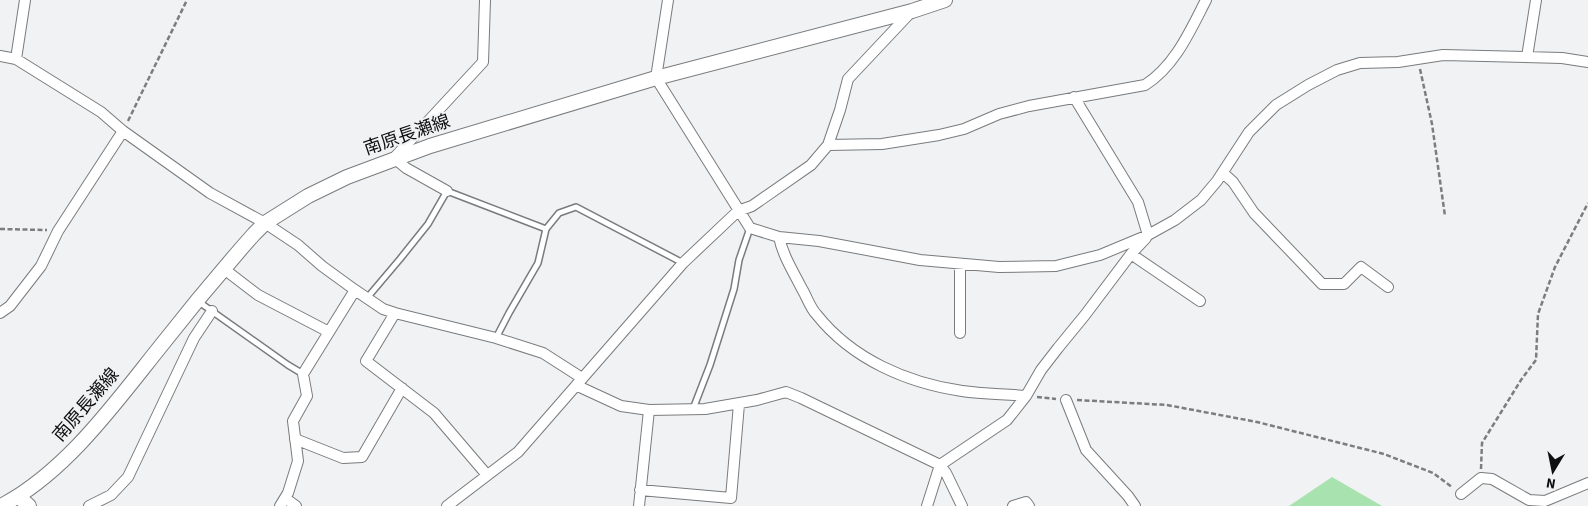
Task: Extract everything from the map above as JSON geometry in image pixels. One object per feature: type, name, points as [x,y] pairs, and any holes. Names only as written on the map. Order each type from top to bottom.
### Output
[{"type":"main road","name":"南原長瀬線","points":[[2,506],[24,501],[109,411],[196,300],[264,223],[308,196],[347,177],[430,146],[656,78],[912,11],[945,0]]},
{"type":"street","points":[[16,59],[25,0]]},
{"type":"street","points":[[447,191],[406,168],[394,158],[483,62],[485,0]]},
{"type":"street","points":[[668,0],[656,78],[750,228],[780,237],[819,241],[920,260],[999,267],[1056,266],[1100,255],[1148,236],[1175,220],[1201,200],[1223,173],[1249,132],[1276,105],[1337,70],[1360,63],[1398,62],[1443,55],[1528,56],[1588,62]]},
{"type":"street","points":[[828,145],[882,144],[939,135],[964,129],[998,114],[1029,106],[1144,85],[1157,77],[1178,51],[1206,0]]},
{"type":"street","points":[[1528,56],[1536,0]]},
{"type":"street","points":[[447,506],[518,452],[683,263],[738,211],[752,206],[811,165],[828,145],[848,79],[912,11]]},
{"type":"street","points":[[0,56],[16,59],[100,112],[210,193],[264,223],[298,245],[322,266],[383,309],[496,338],[542,353],[580,381],[582,388],[621,406],[649,410],[705,409],[739,404],[786,392],[940,465],[946,473],[962,506]]},
{"type":"street","points":[[1074,97],[1138,202],[1148,236]]},
{"type":"street","points":[[0,313],[10,306],[40,266],[58,231],[124,131]]},
{"type":"street","points":[[1223,173],[1233,182],[1254,213],[1322,284],[1344,284],[1361,267],[1388,287]]},
{"type":"street","points":[[927,506],[940,465],[1007,420],[1026,396],[1052,355],[1131,254],[1148,236]]},
{"type":"street","points":[[780,237],[782,251],[815,314],[835,335],[858,354],[905,377],[928,385],[963,392],[1026,396]]},
{"type":"street","points":[[1131,254],[1200,301]]},
{"type":"street","points":[[960,264],[960,333]]},
{"type":"street","points":[[224,269],[258,295],[329,332]]},
{"type":"street","points":[[296,506],[283,502],[298,461],[293,422],[307,396],[303,374],[355,290]]},
{"type":"street","points":[[90,506],[111,495],[128,477],[194,338],[212,311]]},
{"type":"street","points":[[395,313],[366,361],[434,413],[486,476]]},
{"type":"street","points":[[295,439],[343,458],[362,457],[402,388]]},
{"type":"street","points":[[1066,400],[1086,450],[1135,506]]},
{"type":"street","points":[[640,490],[731,498],[739,404]]},
{"type":"street","points":[[638,506],[649,410]]},
{"type":"street","points":[[1461,494],[1481,478],[1492,479],[1530,500],[1545,501],[1588,483]]},
{"type":"street","points":[[1013,506],[1026,502],[1029,506]]},
{"type":"lane","points":[[367,298],[428,224],[447,191],[546,229]]},
{"type":"lane","points":[[496,338],[538,263],[546,229],[559,213],[576,207],[683,263]]},
{"type":"lane","points":[[693,409],[710,365],[734,289],[739,260],[750,228]]},
{"type":"lane","points":[[196,300],[288,366],[303,374]]},
{"type":"path","points":[[124,131],[187,0]]},
{"type":"path","points":[[1418,59],[1432,124],[1445,216]]},
{"type":"path","points":[[1481,478],[1482,443],[1520,380],[1536,360],[1538,314],[1555,267],[1588,203]]},
{"type":"path","points":[[0,229],[58,231]]},
{"type":"path","points":[[1026,396],[1166,405],[1256,422],[1384,454],[1432,473],[1461,494]]},
{"type":"green space","points":[[1332,477],[1382,506],[1289,506]]}]
